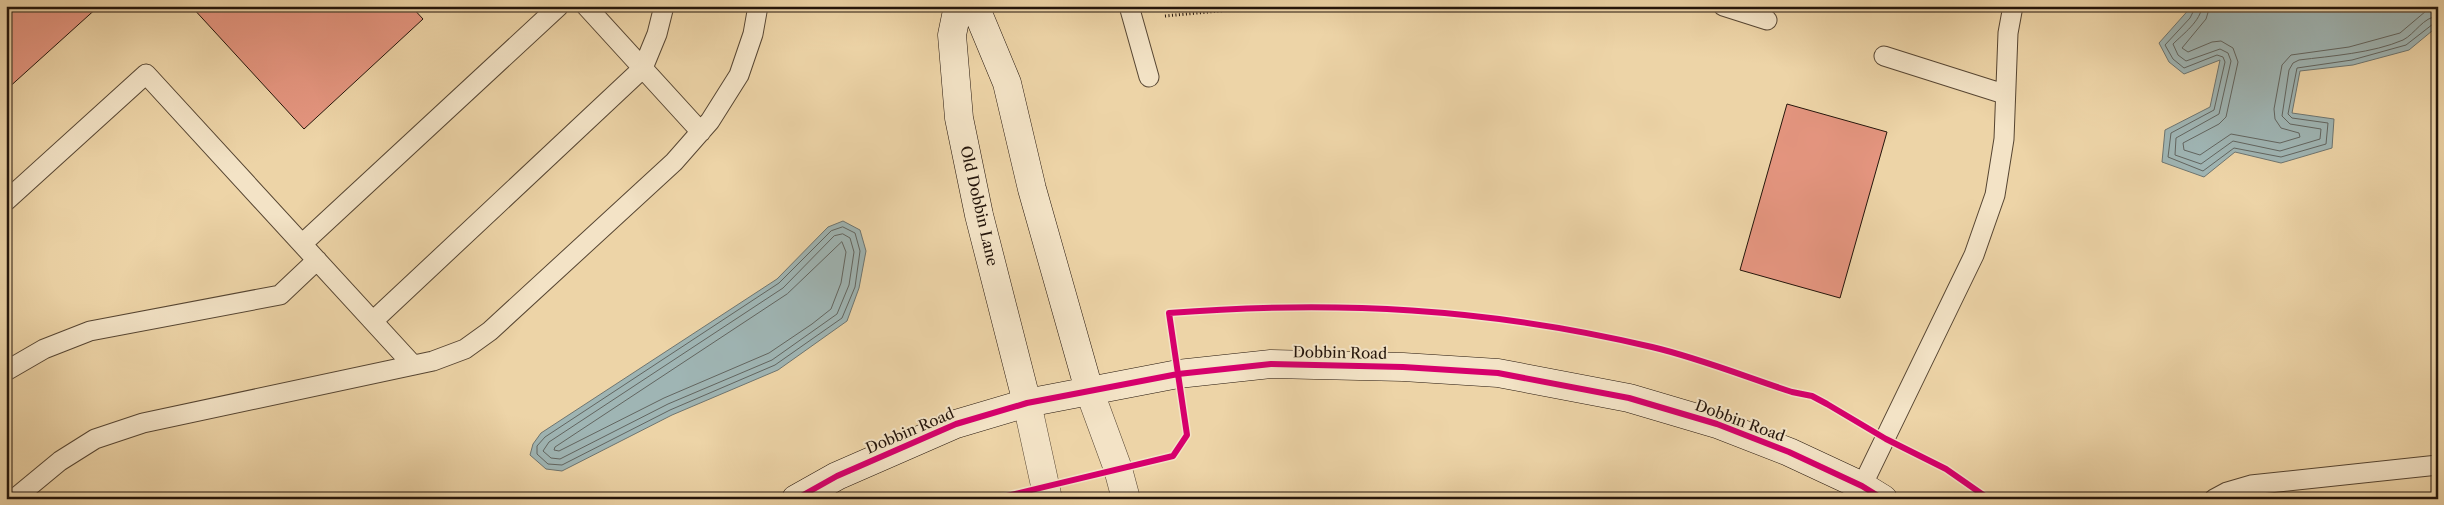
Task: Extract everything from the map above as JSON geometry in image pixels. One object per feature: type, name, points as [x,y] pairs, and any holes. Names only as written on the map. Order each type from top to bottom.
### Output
[{"type":"street","name":"Old Dobbin Lane","points":[[958,6],[952,35],[959,118],[979,215],[1027,403],[1048,499]]},
{"type":"street","points":[[975,6],[1007,83],[1032,189],[1089,390],[1118,469],[1126,499]]},
{"type":"street","name":"Dobbin Road","points":[[796,499],[837,476],[956,424],[1027,403],[1178,374],[1271,364],[1403,367],[1498,373],[1628,398],[1717,424],[1789,452],[1873,492]]},
{"type":"lane","points":[[302,244],[559,6]]},
{"type":"lane","points":[[586,6],[701,132]]},
{"type":"lane","points":[[373,321],[643,68],[657,34],[664,6]]},
{"type":"lane","points":[[14,499],[60,461],[96,439],[142,422],[413,366],[465,349],[490,331],[674,162],[701,132],[739,75],[754,34],[758,6]]},
{"type":"lane","points":[[1129,6],[1149,77]]},
{"type":"lane","points":[[1723,6],[1767,20]]},
{"type":"lane","points":[[1873,492],[1974,255],[1995,195],[2004,138],[2004,94],[2008,33],[2013,6]]},
{"type":"lane","points":[[1884,56],[2004,94]]},
{"type":"lane","points":[[6,201],[146,74],[413,366]]},
{"type":"lane","points":[[6,371],[44,349],[90,331],[280,295],[317,260]]},
{"type":"lane","points":[[2214,499],[2227,492],[2251,485],[2438,464]]},
{"type":"path","points":[[1165,16],[1274,6]]},
{"type":"water","points":[[2192,6],[2438,6],[2438,26],[2409,50],[2353,65],[2300,71],[2292,113],[2334,119],[2332,148],[2281,163],[2235,152],[2204,177],[2162,162],[2165,130],[2210,107],[2220,60],[2184,74],[2169,62],[2159,43]]},
{"type":"water","points":[[843,221],[860,230],[866,251],[859,288],[847,321],[778,370],[672,415],[562,471],[546,469],[530,455],[533,444],[541,433],[777,279],[828,227]]},
{"type":"building","points":[[6,6],[99,6],[6,90]]},
{"type":"building","points":[[191,6],[411,6],[423,19],[304,129]]},
{"type":"building","points":[[1787,104],[1887,132],[1840,298],[1740,270]]},
{"type":"cycle path","points":[[994,499],[1173,456],[1187,435],[1169,313],[1292,307],[1412,310],[1471,316],[1531,323],[1670,351],[1792,392],[1812,396],[1886,439],[1946,469],[1989,499]]},
{"type":"cycle path","points":[[796,499],[837,476],[956,424],[1027,403],[1178,374],[1271,364],[1403,367],[1498,373],[1629,398],[1717,424],[1789,452],[1862,486],[1883,499]]}]
